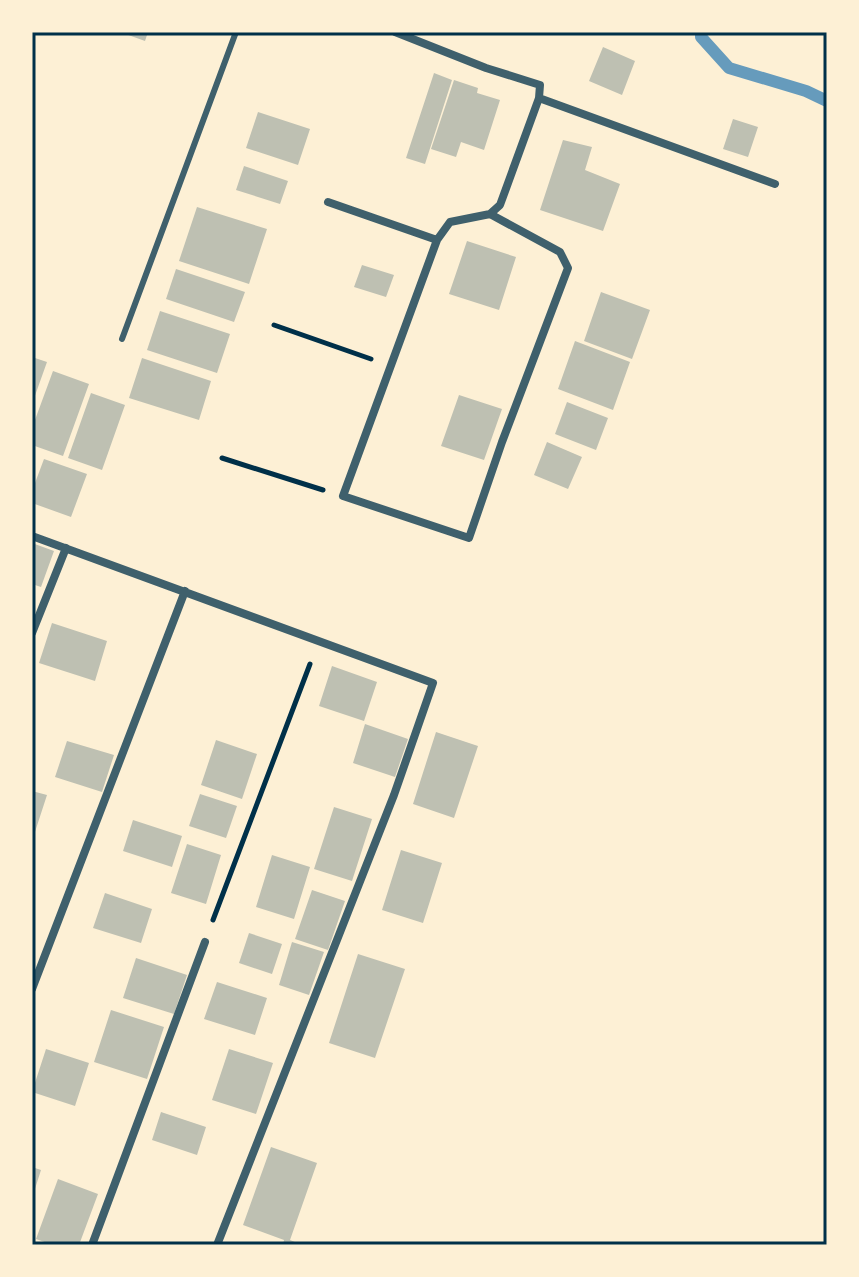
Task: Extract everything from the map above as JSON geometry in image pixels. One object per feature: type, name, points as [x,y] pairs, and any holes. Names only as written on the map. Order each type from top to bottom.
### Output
[{"type":"street","points":[[395,32],[486,68],[540,85],[539,98],[500,205],[490,214],[450,222],[437,240],[343,496],[469,538],[568,268],[560,252],[490,214]]},
{"type":"street","points":[[539,98],[775,184]]},
{"type":"street","points":[[328,202],[437,240]]},
{"type":"street","points":[[32,536],[433,683],[394,795],[217,1245]]},
{"type":"street","points":[[32,633],[66,548]]},
{"type":"street","points":[[32,989],[185,591]]},
{"type":"street","points":[[92,1245],[205,942]]},
{"type":"lane","points":[[122,339],[236,32]]},
{"type":"path","points":[[274,325],[390,366]]},
{"type":"path","points":[[222,458],[343,496]]},
{"type":"path","points":[[205,942],[319,641]]},
{"type":"building","points":[[120,32],[148,32],[145,41]]},
{"type":"building","points":[[603,47],[635,61],[622,95],[589,81]]},
{"type":"building","points":[[434,73],[452,80],[425,164],[406,158]]},
{"type":"building","points":[[454,80],[478,88],[477,93],[500,100],[484,150],[461,142],[456,157],[431,149]]},
{"type":"building","points":[[258,112],[310,129],[298,165],[246,148]]},
{"type":"building","points":[[733,119],[758,127],[748,157],[723,149]]},
{"type":"building","points":[[563,140],[592,147],[585,170],[620,184],[603,231],[540,210]]},
{"type":"building","points":[[244,166],[288,181],[280,204],[236,190]]},
{"type":"building","points":[[197,207],[267,229],[249,284],[179,261]]},
{"type":"building","points":[[467,241],[516,257],[499,310],[449,294]]},
{"type":"building","points":[[362,265],[394,275],[386,297],[354,287]]},
{"type":"building","points":[[176,269],[245,292],[234,322],[166,299]]},
{"type":"building","points":[[601,292],[650,310],[632,359],[584,341]]},
{"type":"building","points":[[160,311],[230,334],[217,373],[147,350]]},
{"type":"building","points":[[575,341],[630,362],[613,410],[558,389]]},
{"type":"building","points":[[32,357],[47,362],[32,404]]},
{"type":"building","points":[[142,358],[211,381],[199,420],[129,398]]},
{"type":"building","points":[[53,371],[89,384],[63,456],[32,445],[32,428]]},
{"type":"building","points":[[91,393],[125,405],[102,470],[68,458]]},
{"type":"building","points":[[459,395],[502,409],[484,460],[441,446]]},
{"type":"building","points":[[567,402],[608,418],[596,450],[555,434]]},
{"type":"building","points":[[547,442],[582,457],[568,489],[534,475]]},
{"type":"building","points":[[44,459],[87,474],[71,517],[32,503],[32,491]]},
{"type":"building","points":[[32,543],[54,551],[41,587],[32,584]]},
{"type":"building","points":[[52,623],[107,641],[95,681],[39,663]]},
{"type":"building","points":[[332,666],[377,682],[364,721],[319,706]]},
{"type":"building","points":[[365,724],[408,739],[395,777],[353,763]]},
{"type":"building","points":[[436,732],[478,746],[454,818],[413,804]]},
{"type":"building","points":[[216,740],[257,754],[242,799],[201,785]]},
{"type":"building","points":[[67,741],[114,755],[102,792],[55,777]]},
{"type":"building","points":[[32,791],[47,795],[33,838],[32,838]]},
{"type":"building","points":[[200,794],[237,806],[226,838],[189,826]]},
{"type":"building","points":[[334,807],[372,819],[352,881],[314,869]]},
{"type":"building","points":[[133,820],[182,836],[172,867],[123,851]]},
{"type":"building","points":[[187,844],[221,855],[206,904],[171,893]]},
{"type":"building","points":[[401,850],[442,863],[423,923],[382,910]]},
{"type":"building","points":[[272,855],[310,867],[294,919],[256,907]]},
{"type":"building","points":[[312,890],[345,901],[328,950],[295,939]]},
{"type":"building","points":[[105,893],[152,909],[141,943],[93,928]]},
{"type":"building","points":[[249,933],[282,944],[272,974],[239,963]]},
{"type":"building","points":[[292,942],[324,952],[309,995],[279,985]]},
{"type":"building","points":[[358,954],[405,969],[375,1058],[329,1043]]},
{"type":"building","points":[[136,958],[187,975],[174,1014],[123,998]]},
{"type":"building","points":[[217,982],[267,998],[255,1035],[204,1019]]},
{"type":"building","points":[[111,1010],[164,1027],[147,1079],[94,1062]]},
{"type":"building","points":[[46,1049],[89,1063],[75,1106],[32,1092]]},
{"type":"building","points":[[229,1049],[273,1063],[256,1114],[212,1100]]},
{"type":"building","points":[[161,1112],[206,1127],[197,1155],[152,1140]]},
{"type":"building","points":[[271,1147],[317,1163],[290,1240],[302,1245],[283,1245],[284,1240],[243,1225]]},
{"type":"building","points":[[32,1167],[41,1170],[33,1195],[32,1195]]},
{"type":"building","points":[[58,1179],[98,1194],[79,1245],[53,1245],[36,1239]]},
{"type":"waterway","points":[[701,32],[701,37],[729,68],[806,91],[827,101]]}]
